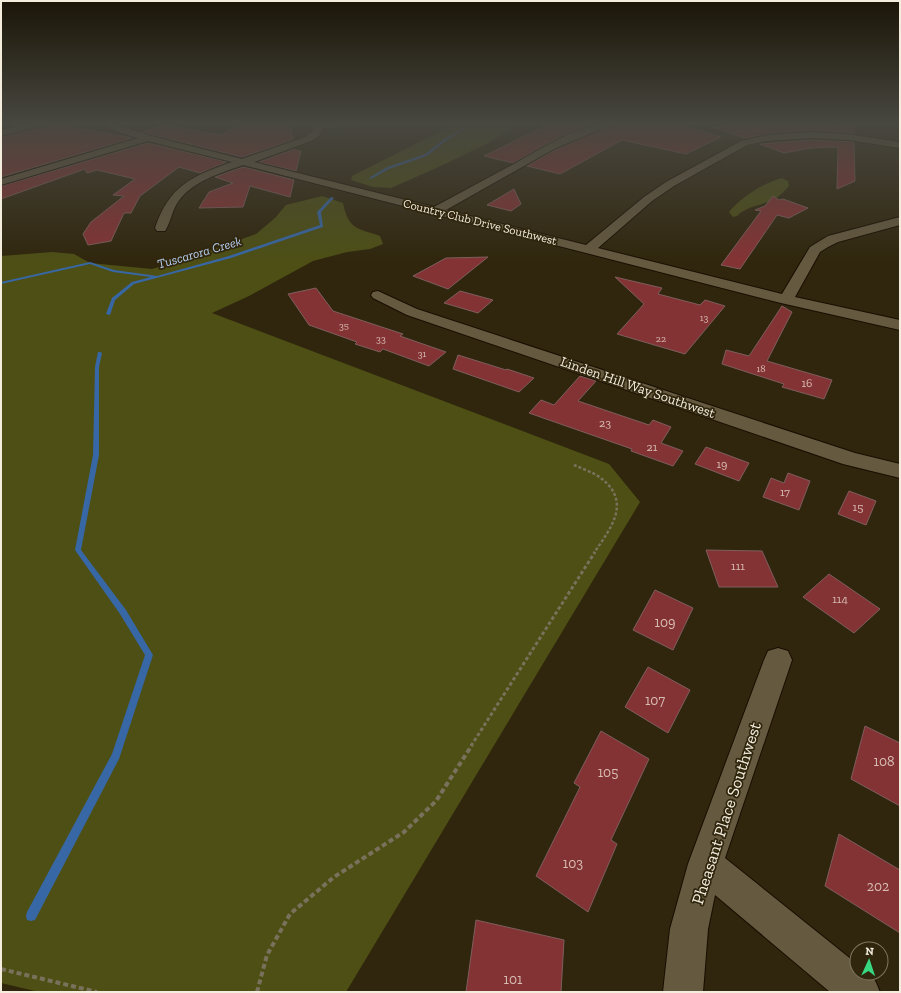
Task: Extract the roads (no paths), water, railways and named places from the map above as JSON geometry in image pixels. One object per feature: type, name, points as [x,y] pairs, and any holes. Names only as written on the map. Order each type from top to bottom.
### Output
[{"type":"street","points":[[1,182],[43,169]]},
{"type":"street","points":[[161,228],[166,210],[178,194],[203,178],[225,169]]},
{"type":"street","name":"Country Club Drive Southwest","points":[[272,169],[786,300],[900,334]]},
{"type":"street","points":[[436,211],[511,169]]},
{"type":"street","points":[[589,249],[648,199],[670,184],[696,169]]},
{"type":"street","points":[[786,300],[815,250],[823,244],[833,239],[900,221]]},
{"type":"street","name":"Linden Hill Way Southwest","points":[[378,295],[412,312],[850,459],[900,471]]},
{"type":"street","name":"Country Club Drive Southwest","points":[[786,300],[900,325]]},
{"type":"street","name":"Pheasant Place Southwest","points":[[683,992],[689,929],[705,864],[778,660]]},
{"type":"street","points":[[705,864],[860,992]]},
{"type":"waterway","name":"Tuscarora Creek","points":[[370,178],[386,169]]},
{"type":"waterway","name":"Tuscarora Creek","points":[[1,283],[90,263],[113,271],[157,277],[230,257],[322,226],[319,212],[332,198]]},
{"type":"waterway","points":[[108,314],[113,299],[133,283],[153,278]]},
{"type":"waterway","points":[[31,916],[116,756],[149,655],[123,612],[78,550],[96,455],[97,367],[100,353]]}]
